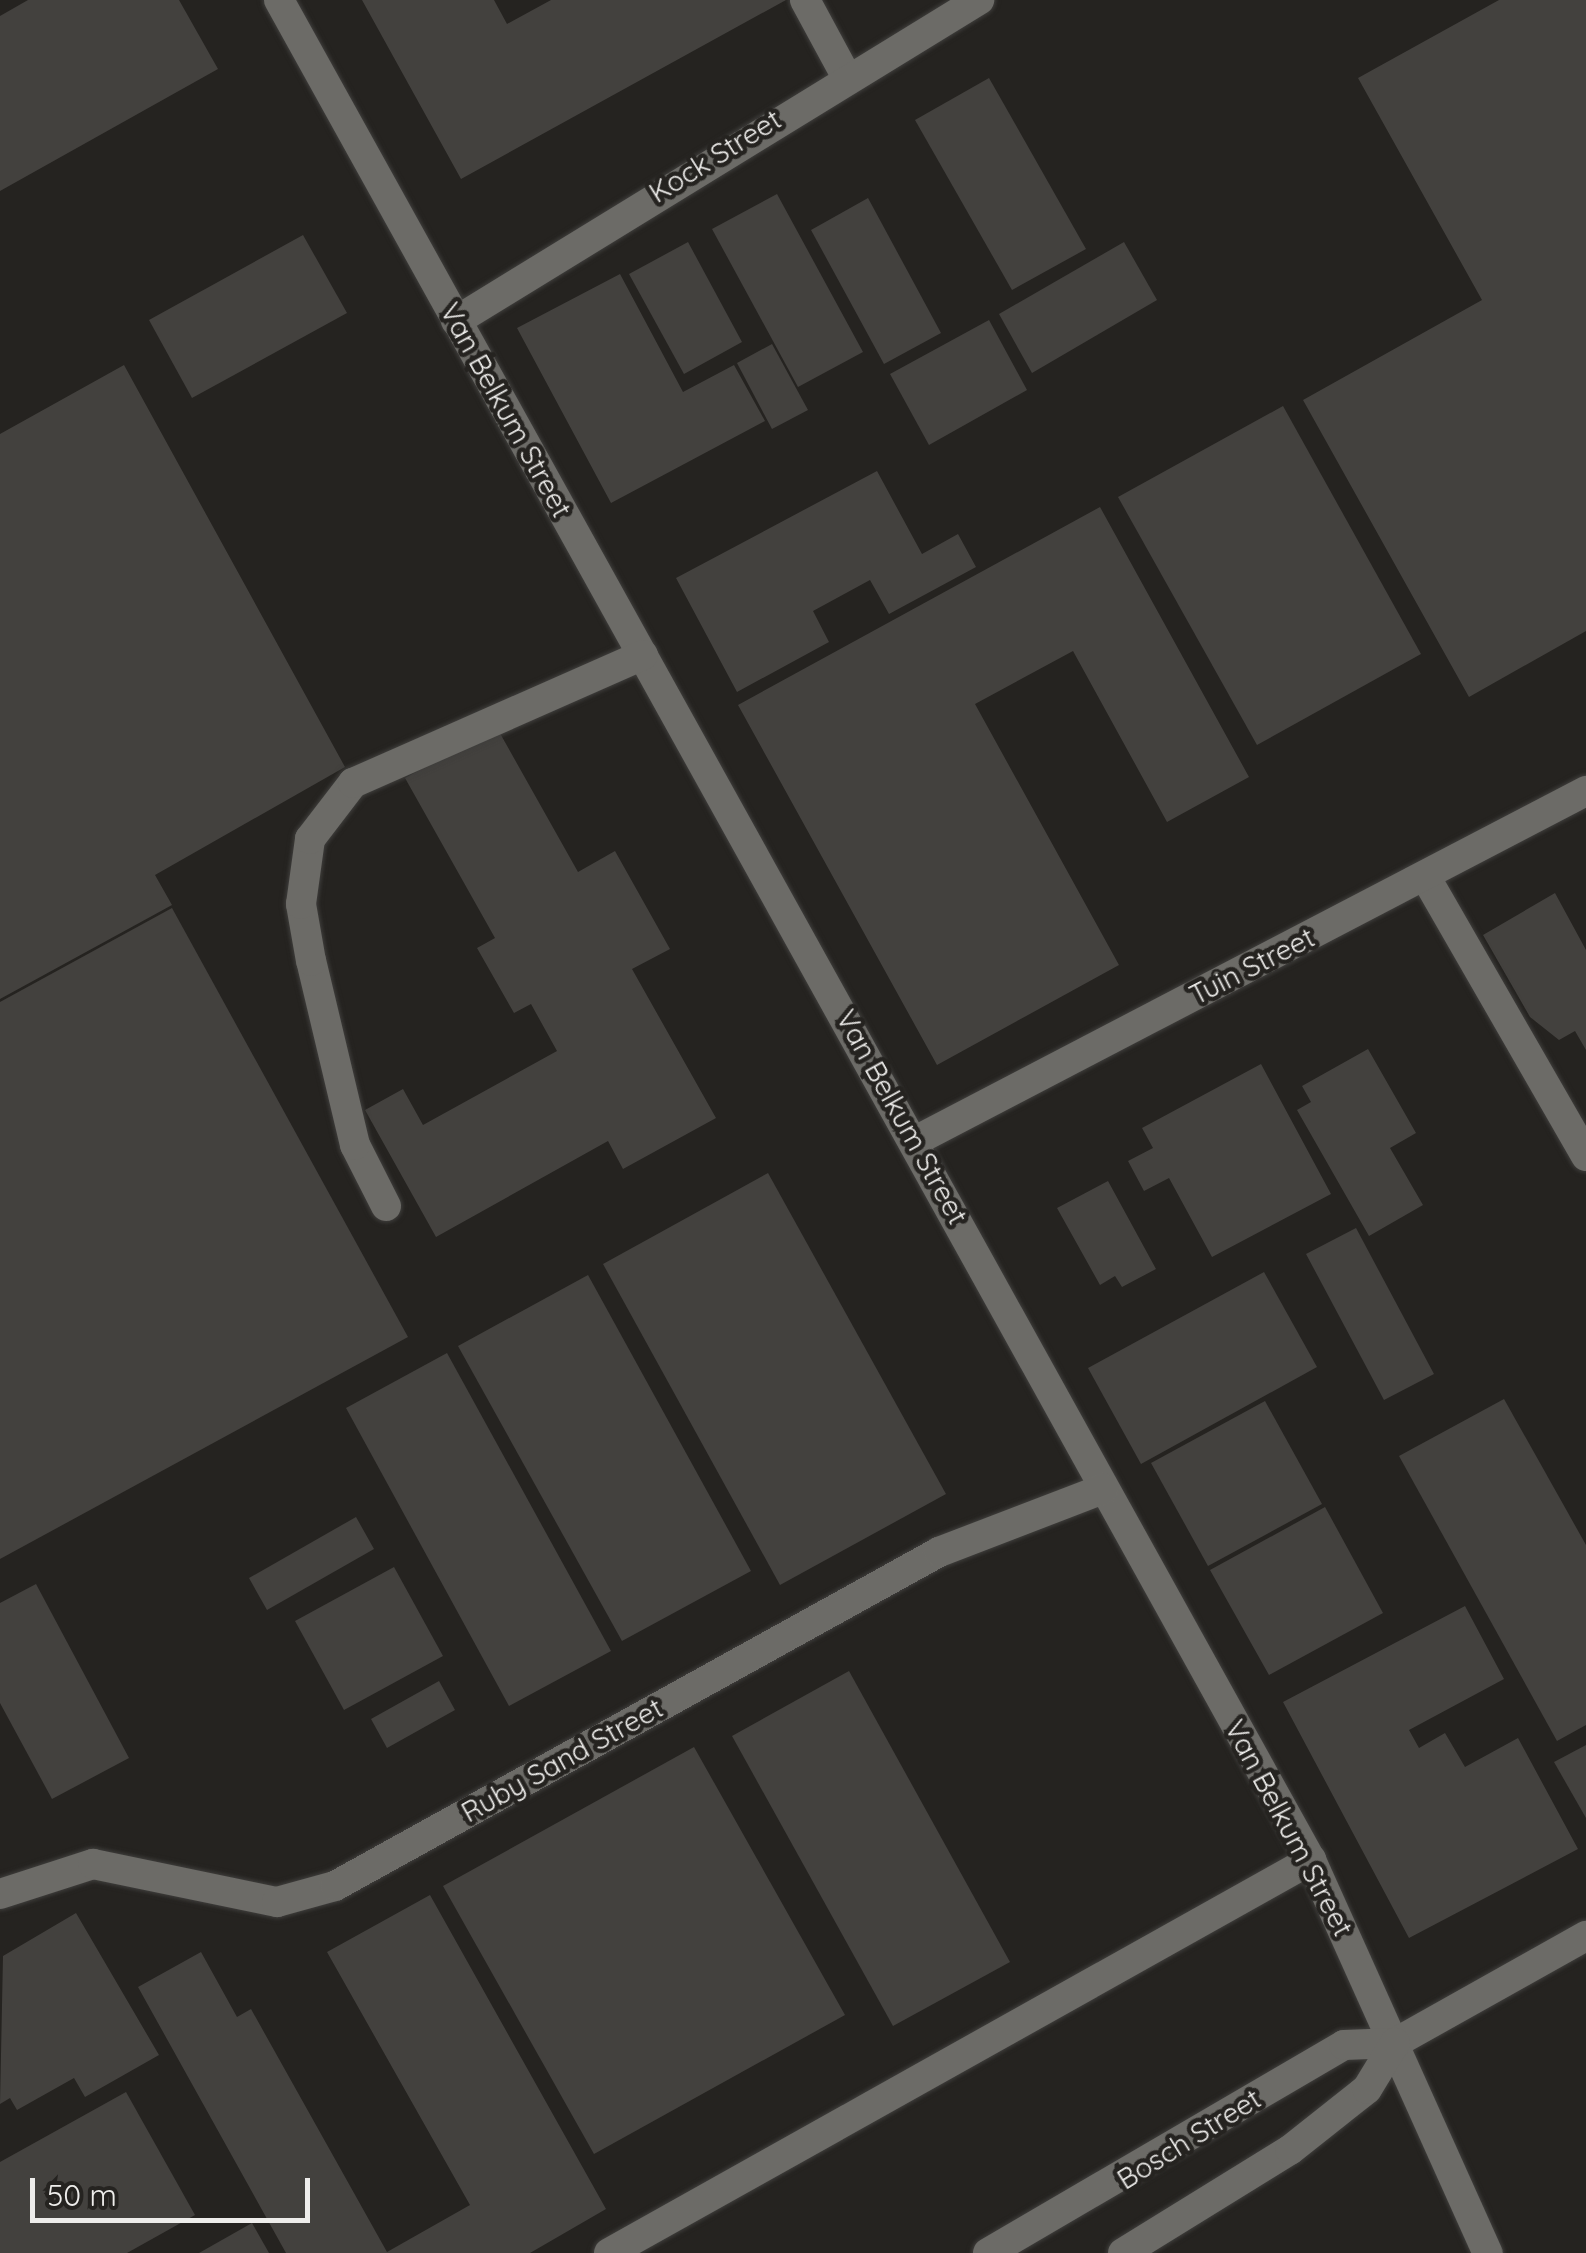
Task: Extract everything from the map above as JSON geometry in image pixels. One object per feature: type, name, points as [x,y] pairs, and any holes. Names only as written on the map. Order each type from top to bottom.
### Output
[{"type":"street","name":"Van Belkum Street","points":[[279,0],[917,1140],[1102,1489],[1311,1860],[1488,2253]]},
{"type":"street","points":[[806,0],[846,74]]},
{"type":"street","name":"Kock Street","points":[[456,320],[846,74],[978,0]]},
{"type":"street","points":[[386,1206],[355,1145],[310,961],[301,904],[310,839],[353,783],[643,655]]},
{"type":"street","name":"Tuin Street","points":[[917,1140],[1586,791]]},
{"type":"street","points":[[1425,876],[1586,1156]]},
{"type":"street","name":"Ruby Sand Street","points":[[0,1894],[94,1864],[246,1899],[276,1902],[336,1886],[939,1552],[1102,1489]]},
{"type":"street","points":[[609,2253],[1311,1860]]},
{"type":"street","name":"Bosch Street","points":[[988,2253],[1344,2045],[1395,2043],[1586,1936]]},
{"type":"street","name":"Bosch Street","points":[[1124,2253],[1290,2150],[1367,2089],[1395,2043]]},
{"type":"building","points":[[28,0],[179,0],[218,69],[0,191],[0,16]]},
{"type":"building","points":[[362,0],[494,0],[507,24],[551,0],[786,0],[461,179]]},
{"type":"building","points":[[1499,0],[1586,0],[1586,631],[1469,697],[1303,400],[1482,300],[1358,78]]},
{"type":"building","points":[[989,78],[1086,249],[1012,290],[915,120]]},
{"type":"building","points":[[777,194],[863,352],[798,387],[712,229]]},
{"type":"building","points":[[868,198],[941,333],[884,364],[811,230]]},
{"type":"building","points":[[303,235],[347,313],[192,398],[149,320]]},
{"type":"building","points":[[688,242],[742,342],[684,374],[629,274]]},
{"type":"building","points":[[1124,242],[1157,300],[1032,373],[999,314]]},
{"type":"building","points":[[620,274],[683,392],[734,365],[765,421],[611,503],[517,328]]},
{"type":"building","points":[[989,320],[1027,390],[929,445],[890,374]]},
{"type":"building","points":[[772,344],[808,410],[772,429],[737,363]]},
{"type":"building","points":[[124,365],[345,767],[155,875],[172,905],[0,999],[0,434]]},
{"type":"building","points":[[1283,406],[1421,654],[1257,745],[1118,497]]},
{"type":"building","points":[[877,471],[922,554],[958,534],[976,567],[889,614],[870,580],[813,611],[829,642],[737,692],[676,578]]},
{"type":"building","points":[[1100,507],[1249,777],[1167,822],[1073,651],[975,704],[1119,965],[937,1065],[738,705]]},
{"type":"building","points":[[497,728],[578,872],[615,851],[670,949],[632,969],[716,1118],[623,1169],[608,1141],[436,1237],[365,1110],[403,1089],[423,1125],[557,1051],[531,1004],[514,1013],[477,948],[495,938],[405,778]]},
{"type":"building","points":[[1555,893],[1586,950],[1586,1050],[1575,1031],[1559,1040],[1530,1017],[1483,935]]},
{"type":"building","points":[[172,908],[408,1337],[0,1559],[0,1002]]},
{"type":"building","points":[[1368,1049],[1416,1133],[1390,1148],[1423,1205],[1369,1236],[1297,1110],[1311,1102],[1302,1086]]},
{"type":"building","points":[[1261,1064],[1331,1194],[1212,1257],[1169,1178],[1144,1191],[1128,1161],[1153,1148],[1142,1128]]},
{"type":"building","points":[[768,1173],[946,1494],[780,1585],[603,1264]]},
{"type":"building","points":[[1108,1181],[1156,1269],[1122,1287],[1115,1276],[1100,1285],[1057,1208]]},
{"type":"building","points":[[1356,1228],[1434,1374],[1384,1400],[1306,1254]]},
{"type":"building","points":[[1264,1272],[1317,1367],[1141,1464],[1088,1368]]},
{"type":"building","points":[[588,1275],[751,1571],[622,1641],[458,1346]]},
{"type":"building","points":[[447,1353],[611,1651],[509,1706],[346,1408]]},
{"type":"building","points":[[1504,1399],[1586,1545],[1586,1725],[1557,1741],[1399,1456]]},
{"type":"building","points":[[1265,1401],[1322,1504],[1208,1566],[1151,1463]]},
{"type":"building","points":[[1325,1507],[1383,1613],[1269,1675],[1210,1570]]},
{"type":"building","points":[[356,1517],[374,1549],[267,1610],[249,1578]]},
{"type":"building","points":[[394,1567],[443,1656],[344,1710],[295,1621]]},
{"type":"building","points":[[36,1584],[129,1758],[52,1799],[0,1703],[0,1603]]},
{"type":"building","points":[[1465,1606],[1504,1679],[1409,1730],[1419,1748],[1445,1733],[1465,1767],[1518,1738],[1578,1849],[1409,1938],[1283,1702]]},
{"type":"building","points":[[849,1671],[1010,1962],[893,2026],[732,1736]]},
{"type":"building","points":[[439,1681],[455,1710],[387,1748],[371,1719]]},
{"type":"building","points":[[1586,1745],[1586,1818],[1554,1762]]},
{"type":"building","points":[[694,1747],[845,2015],[594,2154],[443,1886]]},
{"type":"building","points":[[430,1895],[606,2209],[530,2253],[286,2253],[138,1987],[201,1952],[237,2017],[251,2009],[387,2252],[470,2205],[327,1952]]},
{"type":"building","points":[[76,1913],[159,2055],[85,2097],[74,2078],[17,2110],[10,2098],[0,2104],[3,1956]]},
{"type":"building","points":[[126,2092],[195,2215],[127,2253],[0,2253],[0,2162]]},
{"type":"building","points":[[252,2223],[269,2253],[199,2253]]}]
